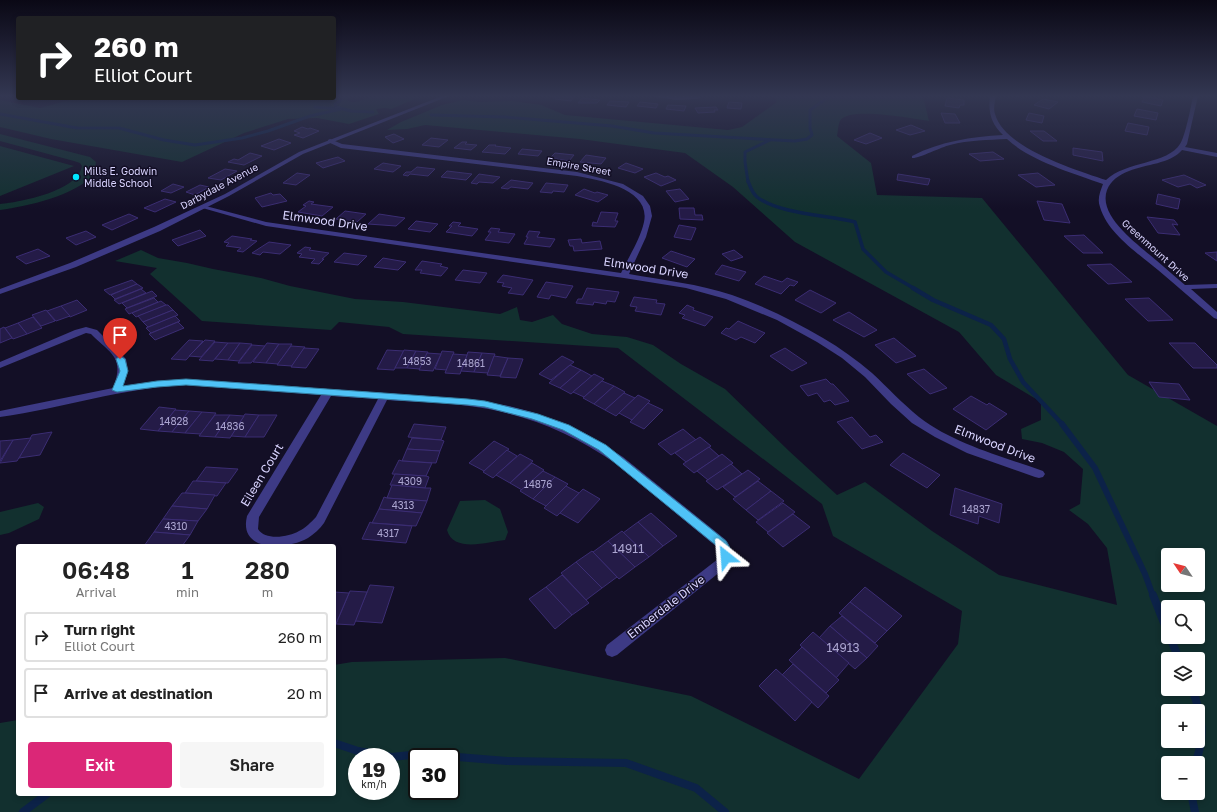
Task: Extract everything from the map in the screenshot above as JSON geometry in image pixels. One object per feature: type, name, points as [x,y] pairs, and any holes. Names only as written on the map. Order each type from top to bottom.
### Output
[{"type":"street","name":"Darbydale Avenue","points":[[0,292],[113,249],[202,208],[287,160],[348,134]]},
{"type":"street","points":[[1005,134],[1046,159],[1107,183],[1113,177],[1124,171],[1174,155],[1182,148],[1186,134]]},
{"type":"street","points":[[914,157],[923,151],[957,141],[1009,137]]},
{"type":"street","name":"Empire Street","points":[[330,141],[341,146],[577,174],[607,180],[625,187],[642,199],[648,216],[645,228],[624,276]]},
{"type":"street","points":[[1182,148],[1217,155]]},
{"type":"street","name":"Greenmount Drive","points":[[1107,183],[1102,194],[1103,208],[1115,227],[1217,316]]},
{"type":"street","name":"Elmwood Drive","points":[[202,208],[266,224],[624,276],[708,291],[755,306],[820,340],[845,356],[868,375],[906,411],[939,434],[971,450],[1039,474]]},
{"type":"street","points":[[1183,287],[1217,286]]},
{"type":"street","points":[[0,365],[78,332],[90,330],[94,332],[123,364],[124,371],[117,390]]},
{"type":"street","name":"Emberdale Drive","points":[[0,414],[21,412],[117,390],[147,385],[186,382],[485,404],[534,416],[566,428],[602,447],[722,544],[726,550],[726,557],[722,563],[612,650]]},
{"type":"street","name":"Eileen Court","points":[[328,392],[253,516],[252,529],[257,536],[265,540],[275,542],[296,538],[312,528],[320,520],[384,396]]},
{"type":"green space","points":[[0,134],[90,157],[96,162],[94,174],[86,182],[50,199],[24,206],[0,210],[0,204],[34,198],[60,188],[78,175],[82,166],[80,163],[74,161],[0,141]]},
{"type":"green space","points":[[29,134],[242,134],[182,162]]},
{"type":"green space","points":[[523,134],[837,134],[837,136],[871,163],[877,195],[982,198],[1128,375],[1217,426],[1217,812],[0,812],[0,723],[16,720],[16,796],[336,796],[336,665],[352,662],[505,658],[691,696],[859,779],[958,644],[962,611],[833,536],[822,504],[618,348],[403,334],[389,327],[339,322],[331,330],[202,321],[150,274],[157,268],[115,261],[141,250],[158,258],[261,278],[290,286],[355,299],[403,302],[500,314],[517,307],[520,320],[532,322],[553,315],[562,324],[592,334],[627,337],[653,345],[681,364],[725,389],[837,495],[865,482],[932,531],[999,575],[1117,605],[1107,548],[1088,524],[1069,510],[1080,504],[1083,469],[1064,452],[1042,443],[1022,439],[1021,429],[1041,420],[1041,402],[996,375],[959,332],[795,242],[733,187],[685,153],[580,139]]},
{"type":"green space","points":[[0,146],[74,166],[0,196]]},
{"type":"green space","points":[[485,500],[500,509],[508,532],[505,540],[481,544],[464,544],[456,542],[447,530],[460,501]]},
{"type":"green space","points":[[38,503],[44,507],[39,519],[9,533],[0,535],[0,512]]},
{"type":"building","points":[[297,134],[312,134],[303,138],[294,135]]},
{"type":"building","points":[[394,134],[404,139],[393,143],[385,137]]},
{"type":"building","points":[[868,134],[882,138],[866,144],[854,140]]},
{"type":"building","points":[[1034,134],[1048,134],[1057,141],[1043,141]]},
{"type":"building","points":[[431,138],[448,140],[439,147],[422,145]]},
{"type":"building","points":[[279,139],[291,143],[274,150],[261,146]]},
{"type":"building","points":[[462,142],[467,142],[465,144],[477,145],[471,150],[454,148]]},
{"type":"building","points":[[489,145],[511,148],[505,154],[482,152]]},
{"type":"building","points":[[1073,148],[1102,152],[1103,161],[1073,155]]},
{"type":"building","points":[[522,149],[542,151],[538,156],[518,154]]},
{"type":"building","points":[[993,152],[1004,159],[980,161],[969,154]]},
{"type":"building","points":[[250,153],[262,156],[244,165],[228,162],[234,159],[238,160]]},
{"type":"building","points":[[555,153],[574,155],[569,161],[550,158]]},
{"type":"building","points":[[586,155],[606,158],[601,164],[580,162]]},
{"type":"building","points":[[338,157],[345,161],[323,168],[316,163]]},
{"type":"building","points":[[383,163],[401,166],[393,172],[374,169]]},
{"type":"building","points":[[626,163],[643,169],[635,173],[618,168]]},
{"type":"building","points":[[417,167],[435,169],[428,176],[410,174],[408,176],[403,175],[406,172],[411,172]]},
{"type":"building","points":[[225,169],[237,171],[221,180],[208,178]]},
{"type":"building","points":[[447,171],[472,174],[466,180],[441,177]]},
{"type":"building","points":[[297,173],[310,175],[296,185],[283,183]]},
{"type":"building","points":[[656,173],[676,180],[661,186],[644,177]]},
{"type":"building","points":[[1038,173],[1055,185],[1036,187],[1018,175]]},
{"type":"building","points":[[479,174],[500,177],[493,183],[471,183]]},
{"type":"building","points":[[898,174],[930,179],[928,185],[897,180]]},
{"type":"building","points":[[1184,175],[1206,185],[1197,188],[1190,184],[1178,187],[1162,180]]},
{"type":"building","points":[[511,180],[533,183],[528,189],[511,187],[508,189],[501,188]]},
{"type":"building","points":[[546,183],[568,185],[564,192],[540,192]]},
{"type":"building","points":[[173,184],[184,187],[171,193],[161,191]]},
{"type":"building","points":[[200,185],[209,187],[195,195],[186,192]]},
{"type":"building","points":[[584,189],[595,193],[597,192],[608,195],[598,202],[575,195]]},
{"type":"building","points":[[680,189],[689,199],[675,202],[666,191]]},
{"type":"building","points":[[271,193],[273,195],[280,194],[287,201],[262,207],[255,198]]},
{"type":"building","points":[[1158,194],[1180,199],[1178,209],[1156,204]]},
{"type":"building","points":[[165,199],[176,202],[155,212],[144,208]]},
{"type":"building","points":[[309,201],[314,202],[311,204],[333,207],[322,216],[298,212],[306,206],[303,205]]},
{"type":"building","points":[[1037,201],[1062,204],[1070,223],[1044,220]]},
{"type":"building","points":[[679,208],[694,208],[695,215],[702,215],[703,220],[680,219]]},
{"type":"building","points":[[345,211],[366,214],[357,222],[336,219]]},
{"type":"building","points":[[601,212],[618,213],[615,221],[618,221],[615,227],[592,226],[593,222],[597,223]]},
{"type":"building","points":[[129,214],[138,218],[112,230],[102,225]]},
{"type":"building","points":[[379,214],[405,218],[396,226],[368,224]]},
{"type":"building","points":[[1147,217],[1174,220],[1178,225],[1172,224],[1180,235],[1158,233]]},
{"type":"building","points":[[416,221],[438,224],[430,232],[408,229]]},
{"type":"building","points":[[453,222],[461,223],[458,226],[478,229],[472,236],[446,232],[452,226],[449,226]]},
{"type":"building","points":[[679,225],[696,228],[691,240],[674,237]]},
{"type":"building","points":[[491,228],[500,229],[498,232],[515,234],[509,243],[485,240],[491,232],[488,232]]},
{"type":"building","points":[[200,230],[206,236],[178,246],[172,240]]},
{"type":"building","points":[[86,231],[96,237],[76,245],[66,238]]},
{"type":"building","points":[[529,231],[540,232],[537,237],[555,239],[550,247],[524,244],[528,237],[526,237]]},
{"type":"building","points":[[1084,235],[1103,253],[1083,253],[1064,236]]},
{"type":"building","points":[[232,236],[257,241],[243,252],[237,251],[241,248],[226,246],[229,243],[224,242]]},
{"type":"building","points":[[581,239],[582,243],[600,241],[602,249],[574,251],[573,246],[570,246],[568,240]]},
{"type":"building","points":[[269,242],[291,245],[280,254],[263,252],[260,255],[252,253]]},
{"type":"building","points":[[305,247],[311,248],[309,250],[329,253],[319,264],[311,263],[315,259],[299,257],[302,254],[297,253]]},
{"type":"building","points":[[38,249],[50,256],[26,264],[16,257]]},
{"type":"building","points":[[734,250],[743,257],[731,261],[722,254]]},
{"type":"building","points":[[671,251],[695,259],[687,267],[662,258]]},
{"type":"building","points":[[1217,252],[1217,261],[1205,253]]},
{"type":"building","points":[[344,253],[367,256],[358,265],[334,262]]},
{"type":"building","points":[[383,258],[406,262],[398,270],[374,267]]},
{"type":"building","points":[[422,261],[442,264],[440,266],[448,268],[441,276],[420,273],[422,270],[415,270]]},
{"type":"building","points":[[1111,264],[1132,282],[1108,284],[1087,265]]},
{"type":"building","points":[[722,265],[746,272],[739,281],[715,274]]},
{"type":"building","points":[[463,270],[487,273],[480,283],[455,280]]},
{"type":"building","points":[[503,275],[533,280],[523,295],[508,293],[512,288],[502,286],[504,283],[497,282]]},
{"type":"building","points":[[764,276],[782,282],[787,278],[798,282],[794,286],[790,285],[781,294],[755,284]]},
{"type":"building","points":[[132,280],[137,284],[110,295],[104,290]]},
{"type":"building","points":[[546,282],[573,286],[566,298],[551,295],[549,299],[537,297]]},
{"type":"building","points":[[137,284],[143,288],[115,299],[111,295]]},
{"type":"building","points":[[587,288],[619,292],[615,302],[607,301],[606,304],[594,302],[593,305],[576,303],[578,299],[582,299]]},
{"type":"building","points":[[141,289],[146,293],[119,304],[114,300]]},
{"type":"building","points":[[810,290],[836,303],[821,313],[795,300]]},
{"type":"building","points":[[152,291],[157,296],[127,308],[122,303]]},
{"type":"building","points":[[634,297],[657,300],[656,303],[665,304],[661,315],[635,311],[637,307],[630,306]]},
{"type":"building","points":[[154,298],[158,302],[129,314],[125,309]]},
{"type":"building","points":[[1149,298],[1173,320],[1148,321],[1125,299]]},
{"type":"building","points":[[77,300],[87,310],[70,317],[61,306]]},
{"type":"building","points":[[161,301],[166,305],[136,317],[132,313]]},
{"type":"building","points":[[166,305],[173,310],[143,322],[138,316]]},
{"type":"building","points":[[687,305],[694,308],[693,310],[713,317],[705,326],[682,318],[685,315],[679,313]]},
{"type":"building","points":[[61,306],[70,316],[56,321],[47,311]]},
{"type":"building","points":[[46,310],[55,321],[41,326],[32,315]]},
{"type":"building","points":[[173,310],[178,315],[148,327],[143,322]]},
{"type":"building","points":[[849,312],[877,330],[864,337],[833,320]]},
{"type":"building","points":[[175,316],[180,321],[151,333],[146,328]]},
{"type":"building","points":[[33,317],[42,328],[27,334],[18,323]]},
{"type":"building","points":[[738,321],[765,333],[755,343],[741,337],[736,340],[721,333],[726,328],[729,329]]},
{"type":"building","points":[[178,322],[184,328],[155,340],[149,334]]},
{"type":"building","points":[[18,323],[27,334],[13,339],[5,328]]},
{"type":"building","points":[[4,327],[12,338],[0,343],[0,329]]},
{"type":"building","points":[[894,338],[916,356],[896,363],[875,345]]},
{"type":"building","points":[[189,340],[203,341],[186,360],[171,359]]},
{"type":"building","points":[[205,340],[215,341],[201,357],[189,356]]},
{"type":"building","points":[[215,342],[228,343],[213,361],[199,360]]},
{"type":"building","points":[[228,343],[240,343],[228,360],[215,359]]},
{"type":"building","points":[[240,343],[252,344],[239,361],[228,360]]},
{"type":"building","points":[[267,343],[279,344],[266,363],[253,362]]},
{"type":"building","points":[[1169,343],[1195,343],[1217,365],[1217,368],[1193,368]]},
{"type":"building","points":[[279,344],[292,344],[278,364],[266,363]]},
{"type":"building","points":[[252,345],[265,346],[251,363],[238,363]]},
{"type":"building","points":[[291,346],[305,347],[292,366],[277,365]]},
{"type":"building","points":[[304,348],[319,349],[306,368],[291,367]]},
{"type":"building","points":[[785,348],[807,363],[792,371],[770,356]]},
{"type":"building","points":[[387,350],[404,351],[394,370],[377,369]]},
{"type":"building","points":[[404,350],[416,351],[407,368],[395,368]]},
{"type":"building","points":[[416,351],[428,352],[420,369],[407,368]]},
{"type":"building","points":[[442,351],[454,352],[447,370],[435,369]]},
{"type":"building","points":[[468,352],[482,353],[474,372],[461,371]]},
{"type":"building","points":[[427,353],[441,354],[433,371],[419,370]]},
{"type":"building","points":[[482,353],[495,354],[488,373],[474,372]]},
{"type":"building","points":[[453,354],[467,355],[460,374],[445,373]]},
{"type":"building","points":[[494,356],[508,358],[500,376],[487,375]]},
{"type":"building","points":[[562,356],[574,362],[551,380],[539,374]]},
{"type":"building","points":[[508,358],[523,359],[516,378],[500,377]]},
{"type":"building","points":[[570,365],[581,370],[560,388],[549,383]]},
{"type":"building","points":[[924,369],[947,388],[930,394],[907,374]]},
{"type":"building","points":[[581,370],[592,376],[571,394],[560,388]]},
{"type":"building","points":[[594,374],[604,379],[584,397],[573,392]]},
{"type":"building","points":[[826,379],[833,384],[849,401],[835,405],[830,400],[824,402],[817,393],[808,396],[800,386]]},
{"type":"building","points":[[602,381],[614,386],[594,404],[583,398]]},
{"type":"building","points":[[1149,382],[1179,384],[1190,400],[1159,397]]},
{"type":"building","points":[[614,386],[625,392],[605,410],[594,404]]},
{"type":"building","points":[[624,393],[635,398],[616,416],[605,410]]},
{"type":"building","points":[[638,395],[650,401],[632,420],[619,413]]},
{"type":"building","points":[[971,396],[987,405],[989,403],[1007,414],[986,430],[953,409]]},
{"type":"building","points":[[648,403],[663,410],[644,429],[630,422]]},
{"type":"building","points":[[159,407],[176,409],[158,431],[140,429]]},
{"type":"building","points":[[175,410],[189,411],[172,432],[158,431]]},
{"type":"building","points":[[189,411],[202,412],[185,433],[172,432]]},
{"type":"building","points":[[202,412],[216,413],[201,434],[185,433]]},
{"type":"building","points":[[245,414],[259,415],[245,437],[231,436]]},
{"type":"building","points":[[215,415],[230,415],[215,437],[199,436]]},
{"type":"building","points":[[230,415],[244,416],[230,438],[215,437]]},
{"type":"building","points":[[259,415],[277,415],[264,437],[245,437]]},
{"type":"building","points":[[852,417],[870,437],[876,435],[883,442],[862,449],[837,422]]},
{"type":"building","points":[[414,424],[446,427],[441,440],[408,437]]},
{"type":"building","points":[[683,429],[696,440],[671,455],[658,444]]},
{"type":"building","points":[[52,432],[40,455],[19,458],[32,435]]},
{"type":"building","points":[[700,437],[711,446],[686,462],[675,453]]},
{"type":"building","points":[[31,438],[17,461],[0,463],[13,440]]},
{"type":"building","points":[[412,438],[444,441],[440,451],[407,449]]},
{"type":"building","points":[[13,440],[0,461],[0,441]]},
{"type":"building","points":[[494,441],[509,449],[484,471],[469,463]]},
{"type":"building","points":[[709,447],[719,456],[694,473],[683,464]]},
{"type":"building","points":[[407,449],[440,451],[436,463],[402,461]]},
{"type":"building","points":[[507,450],[517,456],[493,478],[483,472]]},
{"type":"building","points":[[903,453],[940,475],[927,488],[890,465]]},
{"type":"building","points":[[520,454],[533,461],[510,483],[496,475]]},
{"type":"building","points":[[722,454],[733,463],[708,480],[697,471]]},
{"type":"building","points":[[399,460],[432,463],[426,476],[392,474]]},
{"type":"building","points":[[532,463],[544,470],[522,490],[510,483]]},
{"type":"building","points":[[731,464],[742,474],[717,490],[706,481]]},
{"type":"building","points":[[206,467],[238,469],[228,483],[196,481]]},
{"type":"building","points":[[748,470],[760,479],[735,497],[723,487]]},
{"type":"building","points":[[543,471],[555,477],[533,499],[520,491]]},
{"type":"building","points":[[395,474],[429,477],[425,488],[390,485]]},
{"type":"building","points":[[555,477],[568,484],[546,506],[533,499]]},
{"type":"building","points":[[193,481],[226,483],[217,496],[185,493]]},
{"type":"building","points":[[758,481],[771,491],[746,510],[733,499]]},
{"type":"building","points":[[392,485],[431,488],[427,501],[387,498]]},
{"type":"building","points":[[566,486],[579,493],[557,516],[544,508]]},
{"type":"building","points":[[955,488],[1002,504],[999,523],[979,516],[978,524],[950,515]]},
{"type":"building","points":[[583,489],[600,499],[578,523],[560,513]]},
{"type":"building","points":[[771,491],[784,501],[758,520],[746,510]]},
{"type":"building","points":[[182,493],[215,495],[207,509],[172,506]]},
{"type":"building","points":[[384,497],[427,501],[422,513],[379,509]]},
{"type":"building","points":[[783,503],[795,512],[768,532],[756,522]]},
{"type":"building","points":[[172,506],[207,509],[198,521],[163,519]]},
{"type":"building","points":[[379,509],[422,513],[416,526],[372,523]]},
{"type":"building","points":[[651,513],[677,536],[663,546],[638,522]]},
{"type":"building","points":[[793,514],[810,527],[783,547],[767,533]]},
{"type":"building","points":[[163,519],[198,521],[190,535],[154,532]]},
{"type":"building","points":[[370,522],[412,526],[406,543],[362,539]]},
{"type":"building","points":[[638,522],[663,546],[649,557],[623,533]]},
{"type":"building","points":[[622,531],[649,557],[635,567],[608,541]]},
{"type":"building","points":[[154,532],[190,535],[183,544],[145,544]]},
{"type":"building","points":[[608,541],[635,567],[619,579],[593,552]]},
{"type":"building","points":[[592,551],[617,577],[602,588],[576,562]]},
{"type":"building","points":[[576,562],[602,588],[586,600],[561,573]]},
{"type":"building","points":[[562,575],[589,603],[572,615],[546,587]]},
{"type":"building","points":[[370,585],[394,587],[382,623],[355,621]]},
{"type":"building","points":[[546,587],[572,615],[555,629],[529,599]]},
{"type":"building","points":[[865,587],[902,616],[887,631],[850,602]]},
{"type":"building","points":[[350,591],[367,592],[354,625],[336,624]]},
{"type":"building","points":[[336,592],[349,593],[336,624]]},
{"type":"building","points":[[850,602],[887,631],[875,643],[839,613]]},
{"type":"building","points":[[842,616],[878,646],[867,658],[830,626]]},
{"type":"building","points":[[830,626],[867,658],[855,669],[819,638]]},
{"type":"building","points":[[813,632],[849,663],[836,678],[800,645]]},
{"type":"building","points":[[802,647],[839,680],[826,693],[789,660]]},
{"type":"building","points":[[793,664],[829,696],[818,708],[782,675]]},
{"type":"building","points":[[776,669],[812,702],[795,721],[759,686]]},
{"type":"waterway","points":[[141,134],[164,140],[195,145],[242,138],[257,134]]},
{"type":"waterway","points":[[670,134],[795,141],[807,139],[812,134]]},
{"type":"waterway","points":[[748,182],[745,152],[770,140]]},
{"type":"waterway","points":[[748,181],[755,195],[766,203],[790,211],[855,222],[863,249],[886,272],[915,289]]},
{"type":"waterway","points":[[913,288],[933,300],[991,325],[1004,339],[1010,359],[1023,382],[1063,425]]},
{"type":"waterway","points":[[1062,424],[1095,468],[1145,574],[1153,596]]},
{"type":"waterway","points":[[1153,595],[1161,615]]},
{"type":"waterway","points":[[1173,644],[1176,652]]},
{"type":"waterway","points":[[1194,696],[1200,717],[1202,735],[1197,756]]},
{"type":"waterway","points":[[336,744],[358,751],[392,757],[420,754],[507,761],[626,763],[696,788],[725,812]]},
{"type":"waterway","points":[[23,812],[44,796]]},
{"type":"waterway","points":[[1192,800],[1195,812]]},
{"type":"place","name":"Mills E. Godwin Middle School","points":[[76,177]]},
{"type":"route","points":[[120,359],[123,364],[124,371],[117,390],[147,385],[186,382],[468,402],[485,404],[534,416],[584,436],[602,447],[722,544],[726,550],[726,557]]}]
